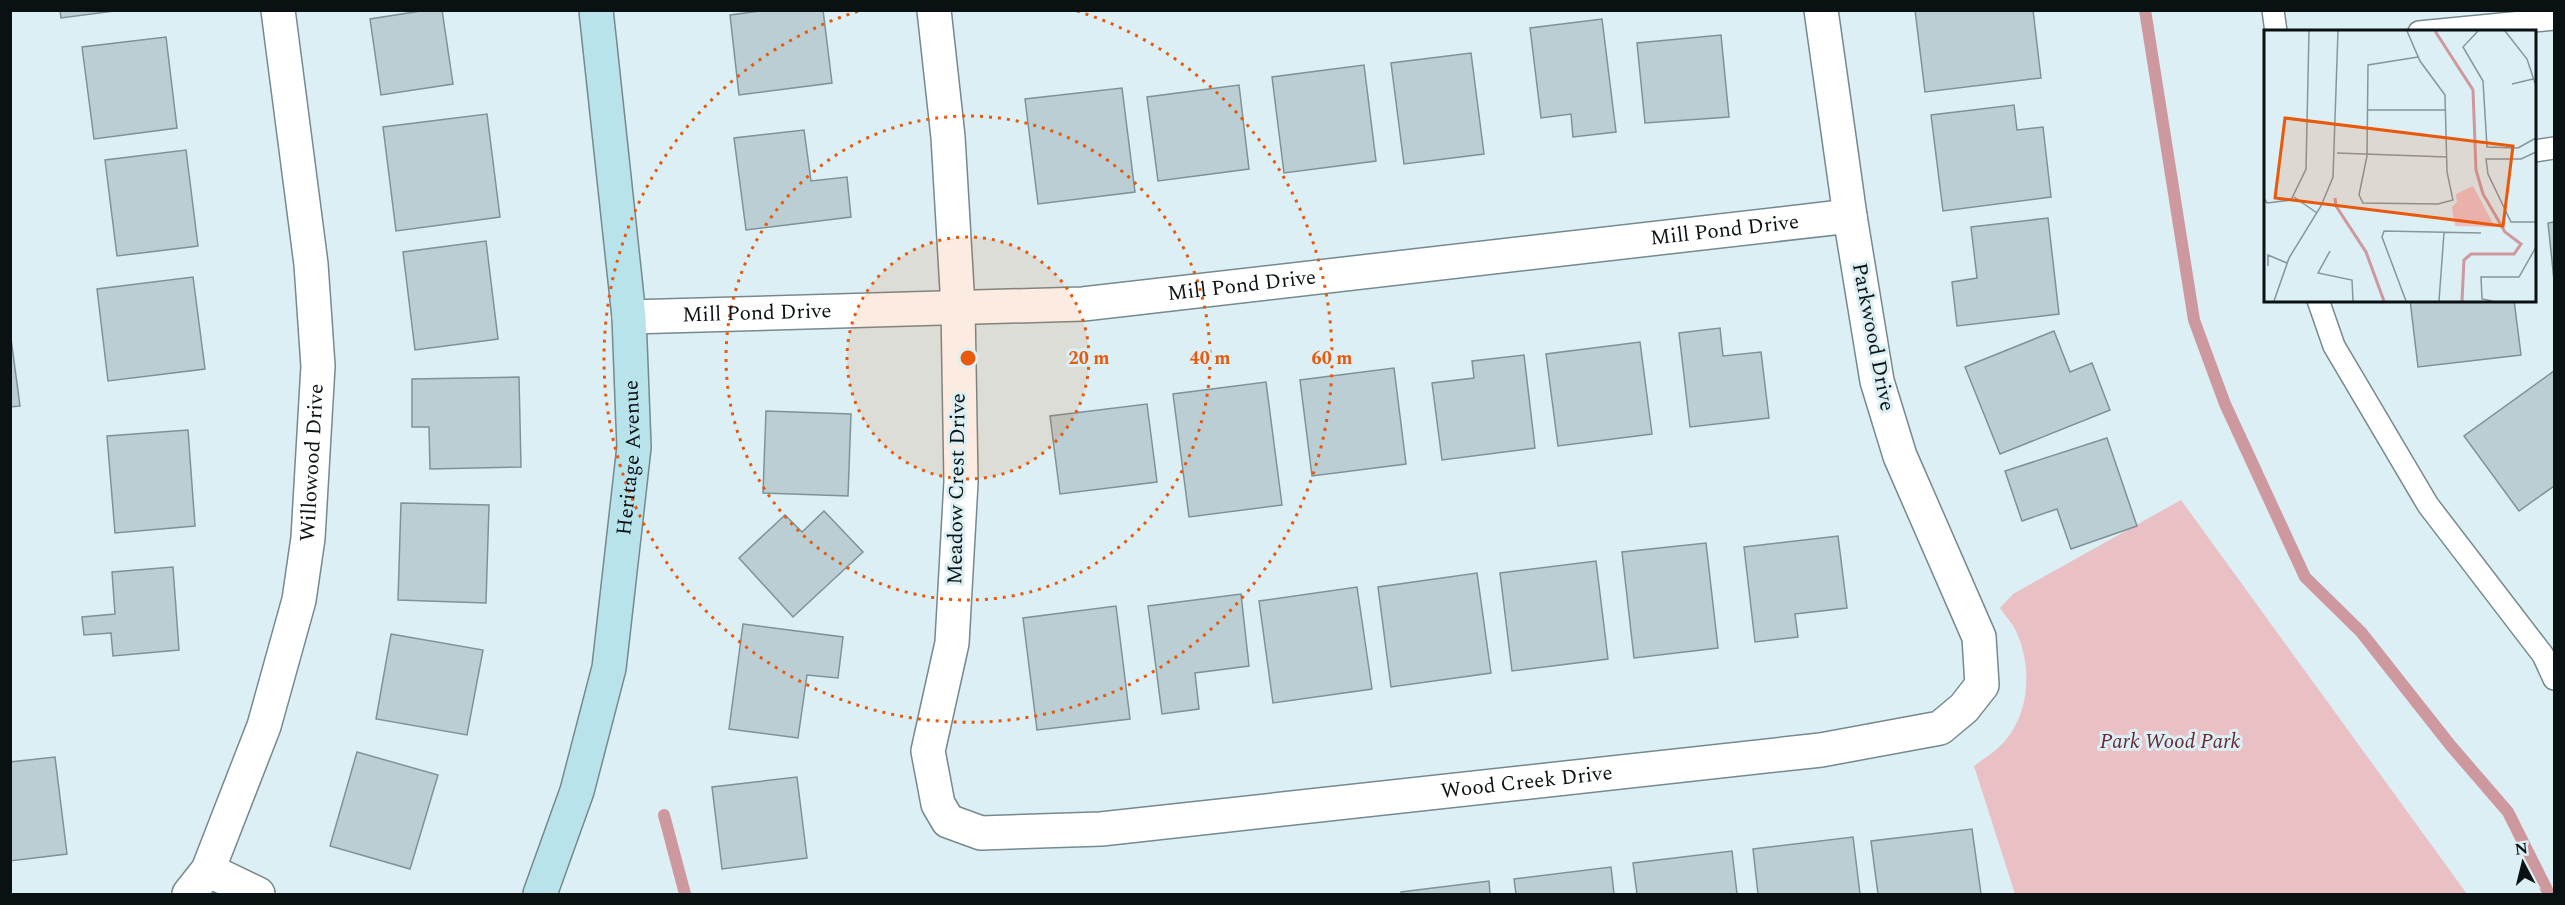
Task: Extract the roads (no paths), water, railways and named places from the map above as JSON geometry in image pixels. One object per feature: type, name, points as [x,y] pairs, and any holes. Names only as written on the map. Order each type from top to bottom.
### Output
[{"type":"street","name":"Willowood Drive","points":[[198,882],[264,726],[299,600],[308,538],[318,366],[311,264],[278,10]]},
{"type":"street","name":"Heritage Avenue","points":[[540,894],[577,791],[609,668],[634,447],[629,317],[596,10]]},
{"type":"street","name":"Meadow Crest Drive","points":[[934,10],[948,136],[958,307],[961,482],[952,643],[928,751],[938,804],[948,821],[981,833],[1015,832]]},
{"type":"street","name":"Parkwood Drive","points":[[1821,10],[1850,216],[1880,392],[1900,456],[1979,637],[1980,648]]},
{"type":"street","name":"Mill Pond Drive","points":[[629,317],[1083,304],[1850,216]]},
{"type":"street","name":"Wood Creek Drive","points":[[1015,832],[1101,829],[1797,753],[1940,728],[1964,708],[1982,685],[1980,648]]},
{"type":"street","points":[[198,882],[258,894]]},
{"type":"lane","points":[[2273,10],[2276,30]]},
{"type":"lane","points":[[2440,30],[2554,19]]},
{"type":"lane","points":[[2535,151],[2554,148]]},
{"type":"lane","points":[[2319,302],[2334,346],[2428,505],[2543,655],[2554,679]]},
{"type":"waterway","points":[[2145,10],[2194,320],[2225,404],[2305,577],[2361,632],[2451,746],[2508,812],[2549,894]]},
{"type":"waterway","points":[[664,815],[685,894]]},
{"type":"park label","name":"Park Wood Park","points":[[2170,742]]}]
